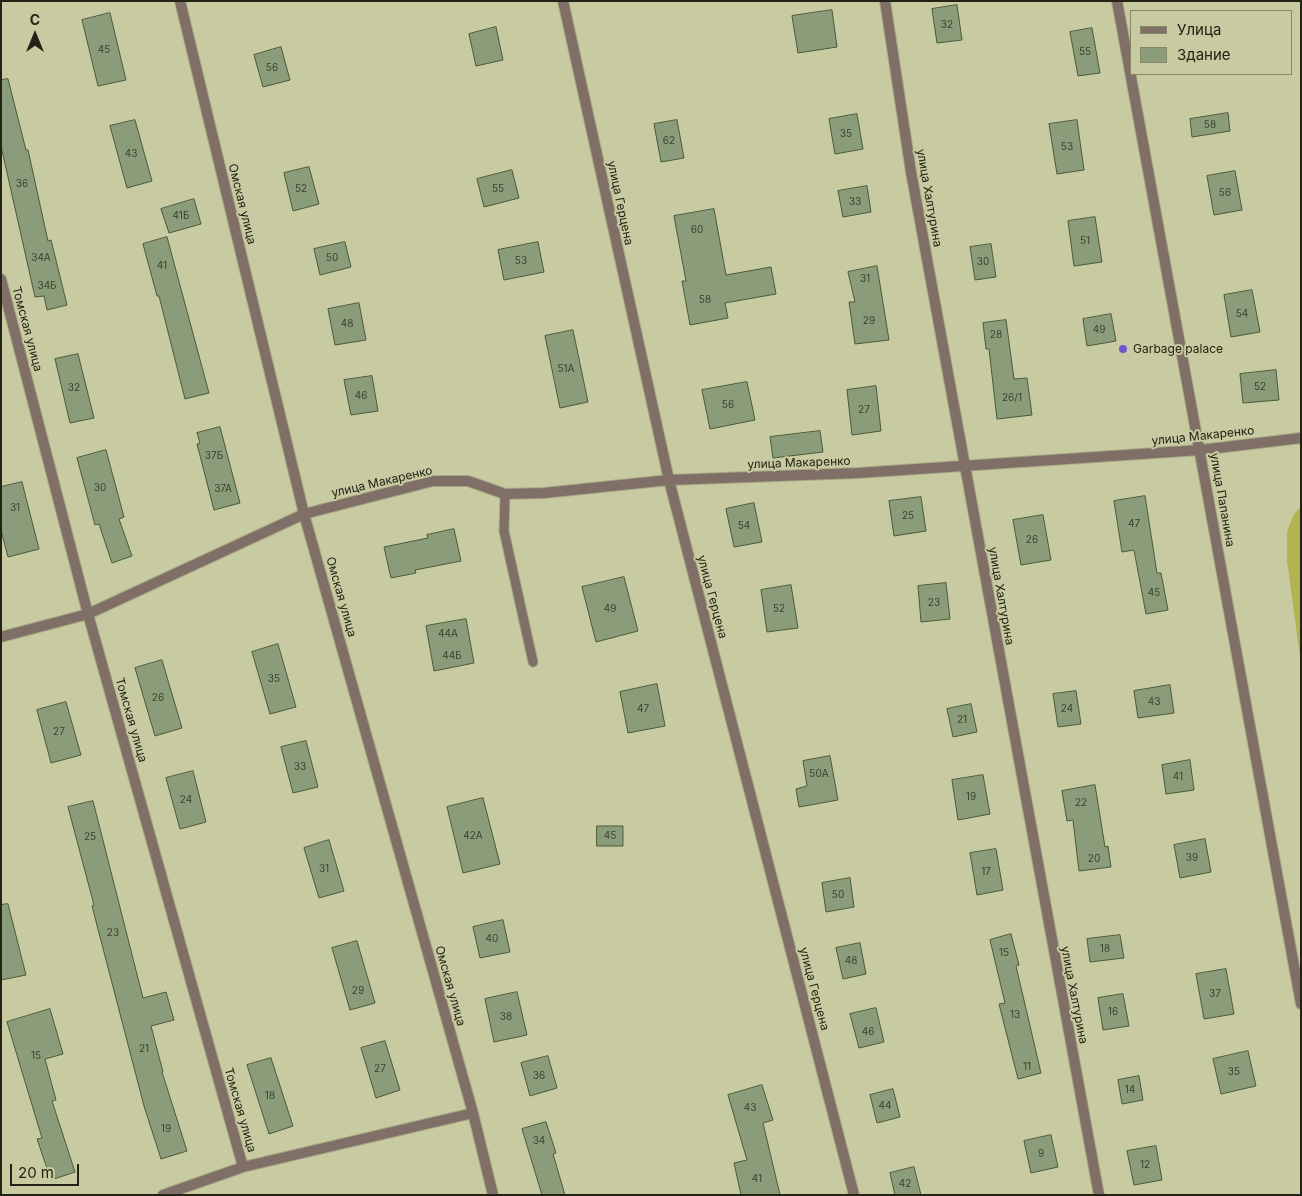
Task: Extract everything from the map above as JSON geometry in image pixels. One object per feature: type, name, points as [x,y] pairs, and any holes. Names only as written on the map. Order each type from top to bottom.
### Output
[{"type":"street","name":"Омская улица","points":[[180,1],[304,514],[473,1113],[493,1195]]},
{"type":"street","name":"улица Герцена","points":[[563,1],[669,480],[854,1195]]},
{"type":"street","name":"улица Халтурина","points":[[885,1],[911,172],[1099,1195]]},
{"type":"street","name":"улица Папанина","points":[[1117,1],[1130,71]]},
{"type":"street","name":"улица Папанина","points":[[1131,75],[1301,1004]]},
{"type":"street","name":"Томская улица","points":[[1,279],[88,614],[243,1167]]},
{"type":"street","name":"улица Макаренко","points":[[1,637],[88,614],[304,514],[433,481],[468,481],[505,494],[544,494],[669,480],[858,473],[964,466],[1200,450],[1301,438]]},
{"type":"street","points":[[163,1195],[181,1192],[243,1167],[473,1113]]},
{"type":"lane","points":[[505,494],[504,531],[533,662]]},
{"type":"shaded area","points":[[1301,506],[1301,663],[1287,561],[1287,531],[1294,514]]},
{"type":"building","points":[[957,5],[962,40],[937,43],[932,9]]},
{"type":"building","points":[[832,10],[837,47],[798,53],[792,16]]},
{"type":"building","points":[[110,13],[126,80],[98,86],[82,20]]},
{"type":"building","points":[[496,27],[503,60],[476,66],[469,34]]},
{"type":"building","points":[[1092,28],[1100,73],[1078,76],[1070,32]]},
{"type":"building","points":[[281,47],[290,80],[263,87],[254,55]]},
{"type":"building","points":[[8,79],[26,150],[28,150],[48,241],[51,240],[67,305],[47,310],[44,296],[35,297],[1,146],[1,80]]},
{"type":"building","points":[[1228,113],[1230,131],[1192,137],[1190,119]]},
{"type":"building","points":[[857,114],[863,149],[835,154],[829,119]]},
{"type":"building","points":[[135,120],[152,181],[127,188],[110,126]]},
{"type":"building","points":[[677,120],[684,158],[661,162],[654,124]]},
{"type":"building","points":[[1077,120],[1084,170],[1057,174],[1049,124]]},
{"type":"building","points":[[309,167],[319,204],[293,211],[284,173]]},
{"type":"building","points":[[512,170],[519,198],[484,207],[477,179]]},
{"type":"building","points":[[1235,171],[1242,210],[1214,215],[1207,176]]},
{"type":"building","points":[[867,186],[871,212],[843,217],[838,191]]},
{"type":"building","points":[[194,199],[201,224],[169,233],[161,209]]},
{"type":"building","points":[[714,209],[726,275],[771,267],[776,294],[725,303],[728,318],[690,325],[682,281],[686,281],[674,216]]},
{"type":"building","points":[[1095,217],[1102,262],[1074,266],[1068,221]]},
{"type":"building","points":[[167,237],[209,393],[185,399],[159,296],[157,296],[143,244]]},
{"type":"building","points":[[345,242],[351,267],[320,275],[314,249]]},
{"type":"building","points":[[538,242],[544,272],[504,280],[498,250]]},
{"type":"building","points":[[991,244],[996,277],[975,280],[970,247]]},
{"type":"building","points":[[877,266],[889,340],[855,344],[849,302],[855,302],[848,272]]},
{"type":"building","points":[[1252,290],[1260,332],[1231,337],[1224,295]]},
{"type":"building","points":[[359,303],[366,340],[335,345],[328,309]]},
{"type":"building","points":[[1111,314],[1116,341],[1087,346],[1083,319]]},
{"type":"building","points":[[1006,320],[1014,379],[1027,378],[1032,415],[997,419],[989,349],[986,349],[983,323]]},
{"type":"building","points":[[573,330],[588,402],[560,408],[545,336]]},
{"type":"building","points":[[78,354],[94,418],[70,423],[55,359]]},
{"type":"building","points":[[1276,370],[1279,400],[1243,403],[1240,374]]},
{"type":"building","points":[[372,376],[378,411],[351,415],[344,380]]},
{"type":"building","points":[[747,382],[755,420],[710,429],[702,390]]},
{"type":"building","points":[[876,386],[881,431],[852,435],[847,390]]},
{"type":"building","points":[[220,427],[240,503],[214,510],[197,444],[200,443],[197,433]]},
{"type":"building","points":[[820,431],[823,452],[773,458],[770,437]]},
{"type":"building","points":[[106,450],[124,517],[119,519],[132,556],[112,563],[99,524],[95,525],[77,458]]},
{"type":"building","points":[[22,482],[39,549],[8,557],[1,530],[1,487]]},
{"type":"building","points":[[1145,496],[1157,573],[1161,573],[1168,610],[1146,614],[1134,550],[1122,552],[1114,501]]},
{"type":"building","points":[[921,497],[926,531],[894,536],[889,501]]},
{"type":"building","points":[[754,503],[762,542],[734,547],[726,509]]},
{"type":"building","points":[[1043,515],[1051,560],[1021,565],[1013,520]]},
{"type":"building","points":[[454,529],[461,561],[415,570],[416,573],[391,578],[384,547],[428,538],[427,535]]},
{"type":"building","points":[[624,577],[638,631],[596,642],[582,587]]},
{"type":"building","points":[[946,583],[950,619],[921,622],[918,586]]},
{"type":"building","points":[[791,585],[798,628],[767,632],[761,590]]},
{"type":"building","points":[[466,619],[474,663],[434,671],[426,626]]},
{"type":"building","points":[[278,644],[296,707],[270,714],[252,652]]},
{"type":"building","points":[[162,660],[182,728],[155,736],[135,668]]},
{"type":"building","points":[[657,684],[665,726],[628,733],[620,692]]},
{"type":"building","points":[[1170,685],[1174,713],[1138,718],[1134,691]]},
{"type":"building","points":[[1076,691],[1081,724],[1058,727],[1053,694]]},
{"type":"building","points":[[66,702],[81,755],[51,763],[37,710]]},
{"type":"building","points":[[971,704],[977,732],[953,737],[947,709]]},
{"type":"building","points":[[306,741],[318,787],[293,793],[281,747]]},
{"type":"building","points":[[830,756],[838,800],[799,807],[796,789],[807,786],[803,761]]},
{"type":"building","points":[[1190,760],[1194,790],[1166,794],[1162,765]]},
{"type":"building","points":[[193,771],[206,822],[180,829],[166,778]]},
{"type":"building","points":[[983,775],[990,814],[958,820],[952,780]]},
{"type":"building","points":[[1095,785],[1105,847],[1108,846],[1111,867],[1079,871],[1073,820],[1067,821],[1062,791]]},
{"type":"building","points":[[483,798],[500,864],[463,873],[447,807]]},
{"type":"building","points":[[93,801],[143,998],[166,992],[174,1020],[151,1026],[162,1072],[187,1151],[161,1159],[144,1106],[68,807]]},
{"type":"building","points":[[597,826],[623,826],[623,846],[597,846]]},
{"type":"building","points":[[1205,839],[1211,872],[1180,878],[1174,845]]},
{"type":"building","points":[[329,840],[344,891],[319,898],[304,848]]},
{"type":"building","points":[[996,849],[1003,890],[977,895],[970,853]]},
{"type":"building","points":[[850,878],[854,907],[826,912],[822,883]]},
{"type":"building","points":[[8,904],[26,975],[1,980],[1,905]]},
{"type":"building","points":[[503,920],[510,952],[480,958],[473,927]]},
{"type":"building","points":[[1011,934],[1019,965],[1016,966],[1041,1073],[1018,1079],[999,1004],[1005,1003],[990,940]]},
{"type":"building","points":[[1120,935],[1124,958],[1090,962],[1087,939]]},
{"type":"building","points":[[357,941],[375,1003],[350,1010],[332,948]]},
{"type":"building","points":[[860,943],[866,974],[843,979],[836,948]]},
{"type":"building","points":[[1226,969],[1234,1014],[1204,1019],[1196,974]]},
{"type":"building","points":[[517,992],[527,1035],[494,1042],[485,999]]},
{"type":"building","points":[[1123,994],[1129,1026],[1103,1030],[1098,998]]},
{"type":"building","points":[[876,1008],[884,1042],[859,1048],[850,1014]]},
{"type":"building","points":[[50,1009],[63,1054],[45,1059],[56,1100],[52,1101],[75,1172],[51,1180],[37,1139],[42,1138],[7,1022]]},
{"type":"building","points":[[385,1041],[400,1090],[376,1098],[361,1048]]},
{"type":"building","points":[[1248,1051],[1256,1086],[1221,1094],[1213,1059]]},
{"type":"building","points":[[548,1056],[557,1088],[530,1096],[521,1063]]},
{"type":"building","points":[[271,1058],[293,1126],[269,1134],[247,1065]]},
{"type":"building","points":[[1139,1076],[1143,1100],[1122,1104],[1118,1080]]},
{"type":"building","points":[[762,1085],[773,1120],[763,1123],[780,1195],[741,1195],[734,1163],[747,1160],[728,1095]]},
{"type":"building","points":[[893,1089],[900,1117],[877,1123],[870,1095]]},
{"type":"building","points":[[546,1122],[556,1153],[553,1154],[565,1195],[542,1195],[522,1129]]},
{"type":"building","points":[[1051,1135],[1058,1167],[1031,1173],[1024,1141]]},
{"type":"building","points":[[1156,1146],[1162,1180],[1134,1185],[1127,1151]]},
{"type":"building","points":[[914,1167],[921,1195],[895,1195],[890,1173]]},
{"type":"place","name":"Garbage palace","points":[[1123,349]]}]
